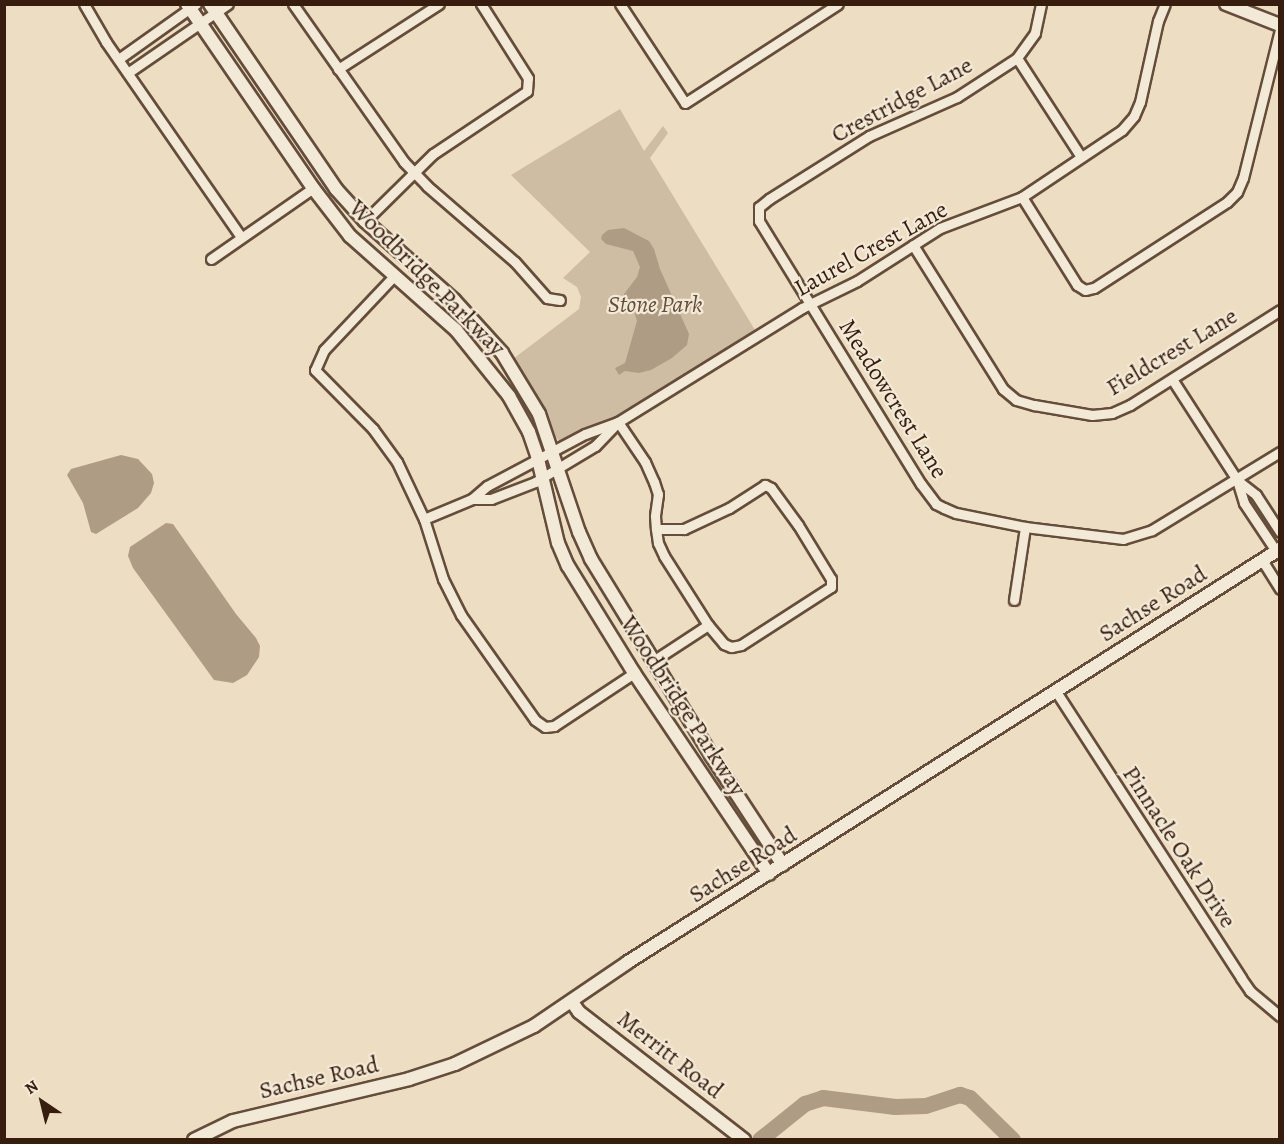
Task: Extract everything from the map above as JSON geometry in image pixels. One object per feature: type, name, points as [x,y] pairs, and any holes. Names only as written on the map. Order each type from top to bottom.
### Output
[{"type":"main road","points":[[1226,4],[1280,25]]},
{"type":"main road","name":"Woodbridge Parkway","points":[[191,6],[198,23],[312,188],[350,236],[448,322],[486,364],[509,396],[529,432],[539,461],[558,543],[568,566],[634,673],[769,874]]},
{"type":"main road","name":"Woodbridge Parkway","points":[[213,9],[336,189],[365,221],[454,300],[484,330],[502,353],[539,414],[579,532],[591,559],[783,865]]},
{"type":"main road","name":"Sachse Road","points":[[194,1140],[233,1121],[409,1079],[454,1064],[534,1026],[628,962],[1278,550]]},
{"type":"main road","name":"Merritt Road","points":[[572,1002],[579,1012],[744,1140]]},
{"type":"street","points":[[84,4],[242,237]]},
{"type":"street","points":[[129,72],[198,23],[213,9],[228,4]]},
{"type":"street","points":[[293,4],[395,150],[415,173],[493,241],[547,298],[560,300]]},
{"type":"street","points":[[338,69],[439,4]]},
{"type":"street","points":[[365,221],[443,147],[518,99],[529,87],[525,71],[481,4]]},
{"type":"street","points":[[620,4],[685,103],[838,4]]},
{"type":"street","name":"Crestridge Lane","points":[[758,212],[769,199],[869,136],[957,97],[1017,58],[1035,33],[1041,4]]},
{"type":"street","name":"Laurel Crest Lane","points":[[472,499],[487,486],[539,461],[585,434],[618,422],[810,304],[857,280],[940,228],[1022,197],[1122,130],[1134,116],[1140,102],[1158,21],[1166,4]]},
{"type":"street","points":[[120,58],[191,6]]},
{"type":"street","points":[[1022,197],[1077,285],[1085,290],[1094,288],[1227,202],[1237,192],[1243,178],[1280,30]]},
{"type":"street","points":[[1017,58],[1081,157]]},
{"type":"street","points":[[211,259],[312,188]]},
{"type":"street","name":"Meadowcrest Lane","points":[[758,212],[763,227],[921,484],[936,504],[956,513],[1025,527],[1106,538],[1129,537],[1152,530],[1280,452]]},
{"type":"street","name":"Fieldcrest Lane","points":[[912,245],[1003,389],[1016,400],[1092,415],[1112,412],[1172,379],[1280,310]]},
{"type":"street","points":[[394,276],[324,350],[315,370],[384,443],[397,462],[424,519],[433,554],[451,597],[544,727],[554,726],[634,673]]},
{"type":"street","points":[[1172,379],[1237,480],[1244,503],[1278,550]]},
{"type":"street","points":[[618,422],[645,462],[654,482],[658,494],[656,529],[658,543],[664,556],[708,625],[724,644],[731,647],[741,645],[831,587],[831,579],[777,496],[771,488],[765,485],[729,508],[684,529],[656,529]]},
{"type":"street","name":"Laurel Crest Lane","points":[[472,499],[491,499],[543,478],[595,446],[618,422]]},
{"type":"street","points":[[1237,480],[1256,495],[1280,532]]},
{"type":"street","points":[[424,519],[472,499]]},
{"type":"street","points":[[1014,600],[1025,527]]},
{"type":"street","points":[[1262,560],[1280,589]]},
{"type":"street","points":[[653,661],[708,625]]},
{"type":"street","name":"Pinnacle Oak Drive","points":[[1055,690],[1241,978],[1250,991],[1280,1016]]},
{"type":"green space","name":"Stone Park","points":[[620,109],[644,151],[663,126],[668,133],[650,158],[755,330],[611,421],[561,442],[555,437],[538,400],[513,359],[579,309],[581,297],[577,287],[563,278],[590,252],[511,175]]},
{"type":"shaded area","points":[[624,228],[649,241],[654,249],[660,269],[689,334],[687,345],[672,358],[651,370],[639,373],[625,371],[619,375],[615,368],[625,363],[637,321],[634,311],[624,299],[624,294],[637,277],[640,267],[633,251],[606,244],[601,239],[608,230]]},
{"type":"shaded area","points":[[121,455],[138,459],[152,474],[154,483],[151,493],[138,508],[96,534],[91,532],[83,503],[67,475],[71,469]]},
{"type":"shaded area","points":[[166,523],[173,524],[260,646],[259,657],[247,675],[233,683],[214,680],[133,568],[128,556],[130,547]]},
{"type":"waterway","points":[[760,1140],[805,1104],[823,1098],[895,1107],[926,1106],[960,1095],[970,1098],[1013,1140]]}]
